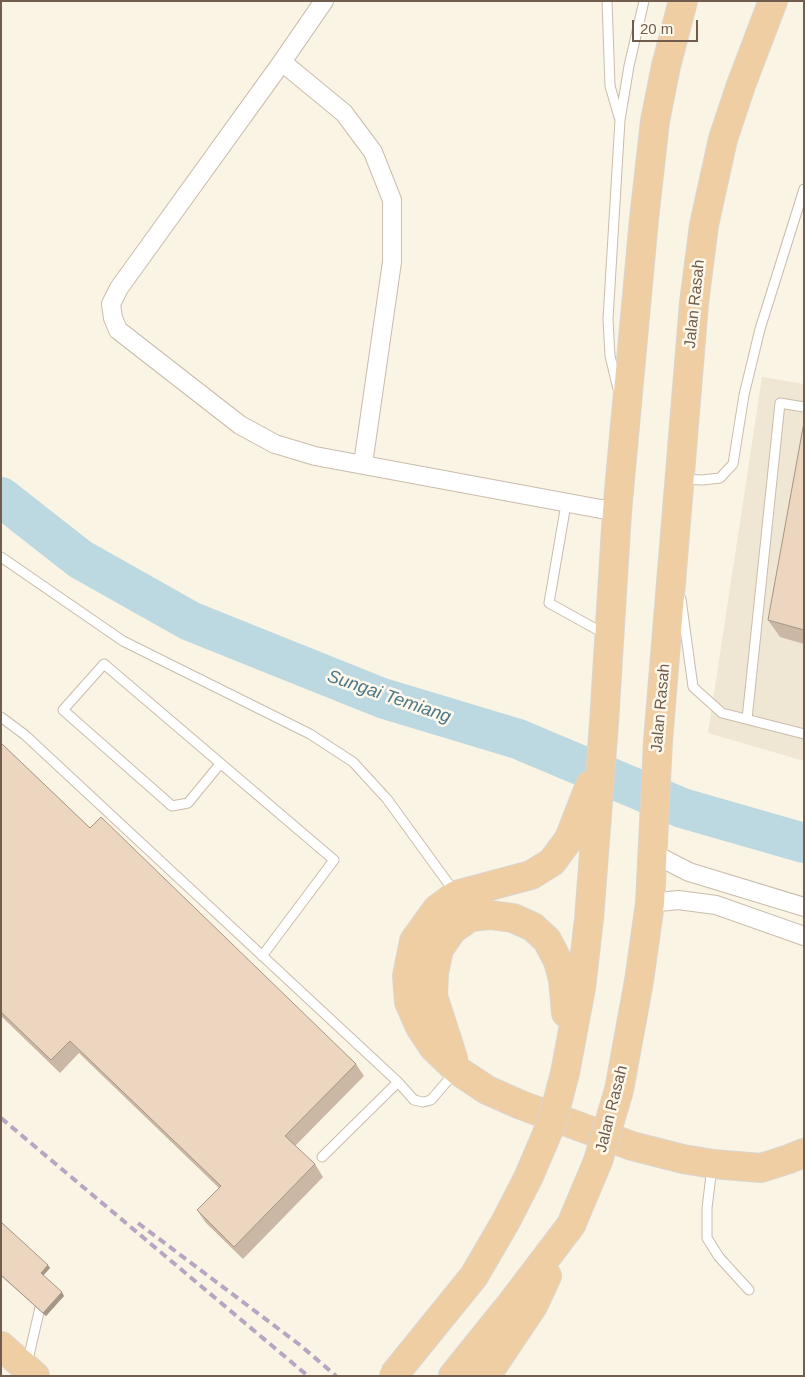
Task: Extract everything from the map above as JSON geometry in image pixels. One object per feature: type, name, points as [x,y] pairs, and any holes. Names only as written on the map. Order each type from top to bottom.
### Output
[{"type":"highway","points":[[393,1376],[474,1276],[506,1222],[529,1176],[552,1122],[567,1061],[581,988],[586,938],[590,805],[601,754],[604,723],[616,512],[644,219],[655,121],[666,66],[683,1]]},
{"type":"highway","name":"Jalan Rasah","points":[[453,1376],[571,1225],[598,1161],[619,1090],[639,981],[650,903],[658,741],[694,302],[704,225],[723,139],[773,1]]},
{"type":"highway","points":[[590,805],[552,862],[532,876],[456,895],[437,910],[414,941],[407,976],[409,1002],[420,1027],[434,1048],[457,1070],[487,1090],[521,1105],[632,1146],[683,1159],[713,1164],[761,1168],[799,1151]]},
{"type":"highway","points":[[457,1070],[433,996],[434,973],[439,949],[452,930],[470,917],[490,915],[513,918],[533,927],[547,940],[558,961],[563,980],[567,1061]]},
{"type":"highway","points":[[486,1376],[533,1306],[571,1225]]},
{"type":"highway","points":[[1,1346],[31,1372]]},
{"type":"street","points":[[324,1],[119,288],[111,304],[113,318],[118,330],[240,425],[275,444],[315,456],[616,512]]},
{"type":"street","points":[[282,62],[344,113],[373,152],[392,200],[392,262],[363,464]]},
{"type":"street","points":[[652,853],[689,872],[804,907]]},
{"type":"street","points":[[650,903],[678,900],[716,905],[804,936]]},
{"type":"lane","points":[[607,1],[610,86],[620,120]]},
{"type":"lane","points":[[625,421],[610,356],[608,319],[620,120],[644,1]]},
{"type":"lane","points":[[680,479],[702,480],[720,478],[733,464],[744,395],[760,329],[804,189]]},
{"type":"lane","points":[[747,719],[780,403],[804,407]]},
{"type":"lane","points":[[566,504],[550,603],[609,637]]},
{"type":"lane","points":[[674,548],[693,687],[722,713],[804,734]]},
{"type":"lane","points":[[1,557],[123,641],[310,734],[353,762],[387,799],[456,895]]},
{"type":"lane","points":[[220,764],[188,804],[172,806],[63,710],[104,664],[334,860],[262,956]]},
{"type":"lane","points":[[1,717],[25,735],[398,1082],[414,1100],[422,1102],[431,1100],[457,1070]]},
{"type":"lane","points":[[322,1157],[398,1082]]},
{"type":"lane","points":[[713,1164],[707,1208],[707,1238],[719,1257],[749,1290]]},
{"type":"lane","points":[[31,1372],[44,1286]]},
{"type":"shaded area","points":[[762,377],[804,384],[804,761],[708,733]]},
{"type":"building","points":[[804,422],[804,630],[768,620]]},
{"type":"building","points":[[1,743],[90,828],[101,817],[356,1064],[285,1136],[315,1164],[234,1247],[197,1210],[221,1186],[70,1041],[51,1060],[1,1012]]},
{"type":"building","points":[[1,1222],[48,1265],[41,1273],[62,1292],[43,1313],[1,1275]]},
{"type":"waterway","name":"Sungai Temiang","points":[[1,497],[80,559],[190,621],[382,698],[518,739],[682,808],[804,843]]},
{"type":"railway","points":[[1,1118],[308,1376]]},
{"type":"railway","points":[[138,1223],[300,1345],[336,1376]]}]
